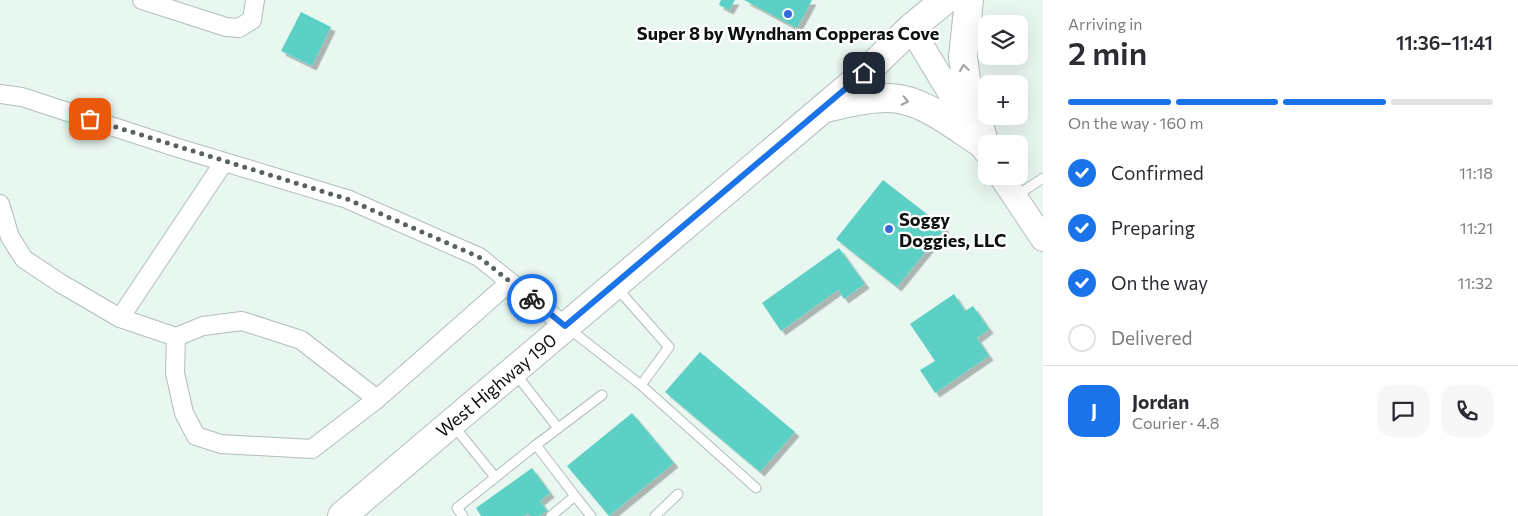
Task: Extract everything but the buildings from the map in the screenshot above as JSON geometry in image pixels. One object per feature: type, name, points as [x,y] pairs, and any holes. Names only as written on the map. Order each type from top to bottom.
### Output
[{"type":"main road","name":"West Highway 190","points":[[342,516],[864,73],[911,28],[945,0]]},
{"type":"main road","points":[[968,0],[963,57],[966,79],[981,135]]},
{"type":"main road","points":[[911,28],[978,138]]},
{"type":"main road","points":[[823,108],[889,98],[910,101],[930,110],[978,144]]},
{"type":"main road","points":[[1006,185],[1043,239]]},
{"type":"street","points":[[142,0],[226,28],[239,28],[252,20],[255,0]]},
{"type":"street","points":[[0,94],[22,97],[224,162],[347,199],[479,257],[565,326]]},
{"type":"street","points":[[120,318],[224,162]]},
{"type":"street","points":[[0,204],[10,237],[24,259],[60,283],[120,318],[176,337],[203,326],[242,321],[301,340],[377,398]]},
{"type":"street","points":[[176,337],[175,372],[184,413],[196,436],[221,444],[312,449],[377,398],[510,282]]},
{"type":"lane","points":[[1014,198],[1043,178]]},
{"type":"lane","points":[[614,285],[669,346],[641,385]]},
{"type":"lane","points":[[565,326],[641,385],[756,488]]},
{"type":"lane","points":[[513,371],[558,428]]},
{"type":"lane","points":[[463,516],[457,508],[602,395]]},
{"type":"lane","points":[[452,423],[495,477]]},
{"type":"lane","points":[[536,445],[591,516]]},
{"type":"lane","points":[[655,516],[678,494]]},
{"type":"lane","points":[[551,516],[575,496]]},
{"type":"way so far","points":[[90,119],[174,147],[347,199],[479,257],[532,299]]},
{"type":"place","name":"Super 8 by Wyndham Copperas Cove","points":[[788,14]]},
{"type":"place","name":"Soggy Doggies, LLC","points":[[889,229]]},
{"type":"route","points":[[532,299],[565,326],[864,73]]}]
